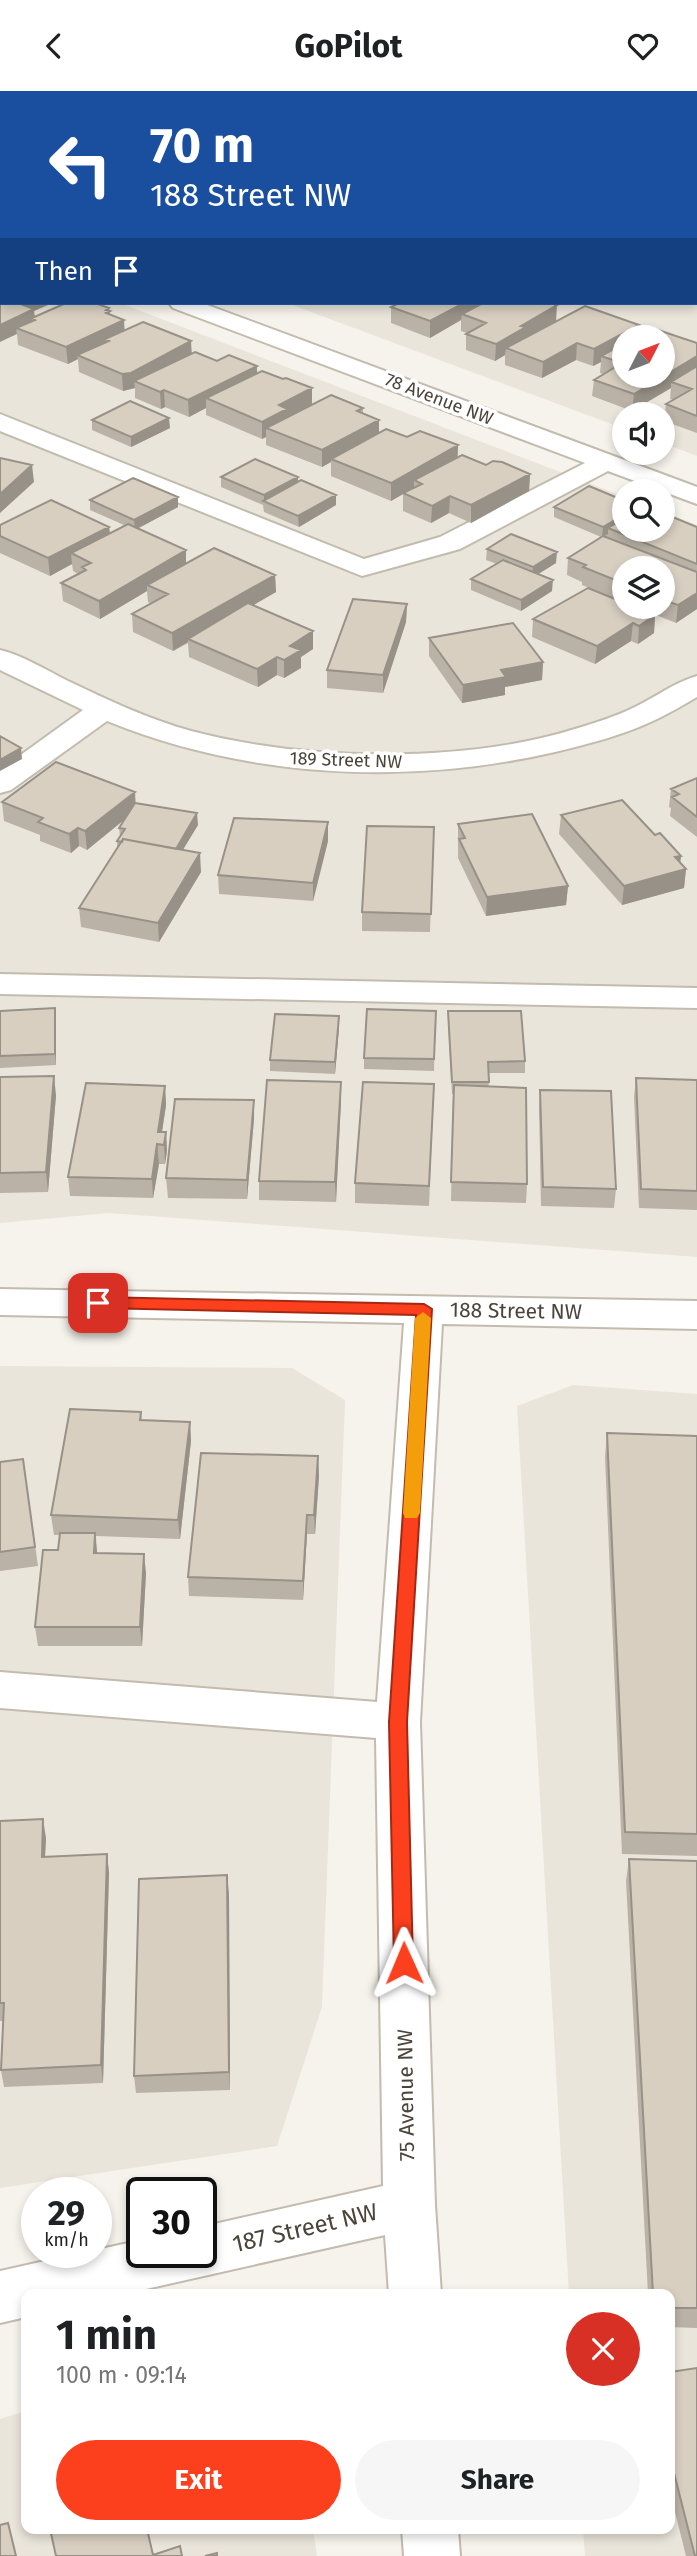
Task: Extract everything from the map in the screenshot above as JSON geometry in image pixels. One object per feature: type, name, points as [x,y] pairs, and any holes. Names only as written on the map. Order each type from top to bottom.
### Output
[{"type":"street","name":"78 Avenue NW","points":[[186,305],[697,496]]},
{"type":"street","points":[[0,422],[362,568],[450,543],[606,462]]},
{"type":"street","name":"189 Street NW","points":[[0,659],[103,710],[185,739],[299,761],[410,762],[517,751],[615,728],[697,685]]},
{"type":"street","points":[[0,785],[103,710]]},
{"type":"street","points":[[0,984],[697,998]]},
{"type":"street","name":"188 Street NW","points":[[0,1302],[697,1315]]},
{"type":"street","name":"75 Avenue NW","points":[[415,2289],[409,2205],[398,1722],[424,1309]]},
{"type":"street","points":[[0,1690],[398,1722]]},
{"type":"street","name":"187 Street NW","points":[[217,2248],[409,2205]]},
{"type":"street","name":"187 Street NW","points":[[36,2289],[129,2268]]},
{"type":"street","name":"187 Street NW","points":[[0,2297],[21,2292]]},
{"type":"street","points":[[430,2534],[432,2556]]},
{"type":"shaded area","points":[[0,305],[125,305],[612,492],[612,542],[675,542],[675,517],[697,525],[697,1257],[109,1213],[0,1223]]},
{"type":"shaded area","points":[[292,305],[697,305],[697,456],[675,448],[675,402],[612,402],[612,424]]},
{"type":"shaded area","points":[[0,1366],[292,1368],[345,1400],[322,2007],[277,2146],[73,2177],[21,2177],[21,2185],[0,2188]]},
{"type":"shaded area","points":[[573,1385],[697,1394],[697,2556],[585,2556],[583,2534],[675,2534],[675,2289],[569,2289],[517,1406]]},
{"type":"shaded area","points":[[21,2413],[21,2534],[314,2534],[317,2556],[0,2556],[0,2419]]},
{"type":"building","points":[[0,305],[23,305],[34,309],[0,325]]},
{"type":"building","points":[[61,305],[101,305],[109,308],[106,310],[110,311],[106,313],[124,320],[66,347],[16,328],[35,320],[32,318]]},
{"type":"building","points":[[395,305],[460,305],[430,321],[391,307]]},
{"type":"building","points":[[479,305],[557,305],[496,344],[466,334],[486,323],[462,314]]},
{"type":"building","points":[[585,306],[639,325],[612,325],[612,339],[594,349],[577,343],[543,362],[506,348]]},
{"type":"building","points":[[143,322],[191,341],[131,373],[122,374],[77,355],[109,341],[105,339]]},
{"type":"building","points":[[676,336],[697,343],[697,356],[676,369]]},
{"type":"building","points":[[612,350],[612,360],[601,356]]},
{"type":"building","points":[[195,352],[217,361],[229,355],[257,366],[188,400],[134,381]]},
{"type":"building","points":[[697,366],[697,416],[675,407],[675,402],[669,402],[692,389],[676,384],[676,379]]},
{"type":"building","points":[[612,369],[612,386],[594,380]]},
{"type":"building","points":[[262,371],[312,388],[279,405],[287,409],[262,422],[206,398]]},
{"type":"building","points":[[620,389],[642,389],[634,394]]},
{"type":"building","points":[[331,395],[363,408],[357,411],[379,420],[322,450],[266,428]]},
{"type":"building","points":[[130,401],[169,418],[131,437],[92,420]]},
{"type":"building","points":[[386,429],[407,437],[420,431],[458,445],[391,483],[331,459]]},
{"type":"building","points":[[462,455],[486,465],[493,461],[502,462],[530,474],[471,505],[450,496],[432,506],[403,493],[422,484],[414,480]]},
{"type":"building","points":[[0,458],[32,465],[0,494]]},
{"type":"building","points":[[255,459],[298,477],[264,495],[221,477]]},
{"type":"building","points":[[133,478],[178,497],[134,520],[90,500]]},
{"type":"building","points":[[301,480],[336,495],[298,516],[263,501]]},
{"type":"building","points":[[589,486],[612,496],[612,522],[603,527],[554,507]]},
{"type":"building","points":[[51,500],[109,527],[48,558],[0,536],[0,525]]},
{"type":"building","points":[[675,518],[697,527],[697,564],[643,542],[675,542]]},
{"type":"building","points":[[128,524],[186,550],[99,601],[61,583],[86,570],[82,567],[91,563],[71,553]]},
{"type":"building","points":[[511,534],[557,552],[533,567],[487,549]]},
{"type":"building","points":[[603,536],[612,539],[612,542],[655,556],[612,556],[612,579],[568,558]]},
{"type":"building","points":[[214,548],[275,575],[172,633],[132,614],[168,594],[147,585]]},
{"type":"building","points":[[503,560],[553,580],[521,600],[471,579]]},
{"type":"building","points":[[675,564],[697,572],[697,593],[678,605],[675,604]]},
{"type":"building","points":[[588,588],[612,598],[612,619],[649,619],[639,626],[633,623],[597,646],[533,619]]},
{"type":"building","points":[[353,599],[407,604],[383,675],[327,670]]},
{"type":"building","points":[[248,603],[313,631],[290,646],[301,650],[284,660],[277,657],[257,669],[188,639]]},
{"type":"building","points":[[513,623],[543,662],[501,670],[506,677],[463,685],[429,638]]},
{"type":"building","points":[[0,736],[21,748],[0,760]]},
{"type":"building","points":[[56,762],[135,792],[85,831],[78,828],[69,834],[38,822],[43,818],[2,802]]},
{"type":"building","points":[[697,778],[697,817],[672,797],[679,794],[671,789]]},
{"type":"building","points":[[622,800],[655,835],[660,833],[681,856],[675,857],[686,869],[624,886],[561,815]]},
{"type":"building","points":[[135,803],[197,813],[176,849],[123,839],[122,842],[117,841],[125,829],[119,828]]},
{"type":"building","points":[[532,814],[568,886],[487,897],[459,839],[465,838],[458,824]]},
{"type":"building","points":[[234,818],[328,822],[313,883],[218,875]]},
{"type":"building","points":[[367,826],[434,827],[431,914],[362,912]]},
{"type":"building","points":[[123,839],[200,853],[158,923],[79,908]]},
{"type":"building","points":[[55,1008],[55,1054],[0,1056],[0,1011]]},
{"type":"building","points":[[367,1009],[436,1011],[434,1059],[364,1058]]},
{"type":"building","points":[[448,1011],[521,1011],[525,1061],[488,1062],[489,1082],[452,1082]]},
{"type":"building","points":[[275,1014],[339,1016],[335,1062],[270,1060]]},
{"type":"building","points":[[54,1076],[46,1172],[0,1173],[0,1077]]},
{"type":"building","points":[[636,1078],[697,1080],[697,1191],[641,1189]]},
{"type":"building","points":[[267,1080],[341,1082],[335,1182],[259,1181]]},
{"type":"building","points":[[363,1082],[434,1084],[429,1186],[355,1183]]},
{"type":"building","points":[[86,1083],[165,1086],[158,1132],[166,1132],[164,1145],[157,1144],[152,1179],[68,1177]]},
{"type":"building","points":[[454,1085],[526,1088],[527,1184],[451,1182]]},
{"type":"building","points":[[540,1090],[611,1091],[616,1189],[543,1187]]},
{"type":"building","points":[[175,1099],[254,1100],[247,1180],[166,1178]]},
{"type":"building","points":[[70,1409],[141,1412],[140,1420],[190,1422],[178,1520],[51,1515]]},
{"type":"building","points":[[607,1433],[697,1436],[697,1834],[625,1832]]},
{"type":"building","points":[[201,1453],[318,1456],[314,1515],[307,1515],[303,1581],[188,1577]]},
{"type":"building","points":[[23,1459],[35,1547],[0,1552],[0,1462]]},
{"type":"building","points":[[60,1533],[95,1533],[94,1553],[144,1554],[140,1627],[35,1627],[43,1550],[58,1550]]},
{"type":"building","points":[[43,1819],[42,1857],[107,1854],[101,2065],[1,2070],[4,2003],[0,2003],[0,1821]]},
{"type":"building","points":[[629,1859],[697,1861],[697,2308],[675,2308],[675,2289],[653,2289]]},
{"type":"building","points":[[227,1875],[229,2072],[134,2076],[139,1879]]},
{"type":"building","points":[[697,2368],[697,2556],[675,2477],[675,2371]]},
{"type":"building","points":[[8,2523],[16,2556],[0,2556],[0,2525]]},
{"type":"building","points":[[51,2534],[148,2534],[153,2555],[180,2546],[182,2556],[56,2556]]},
{"type":"slow traffic","points":[[411,1513],[423,1318]]},
{"type":"route","points":[[98,1303],[424,1309],[398,1722],[404,1963]]}]
